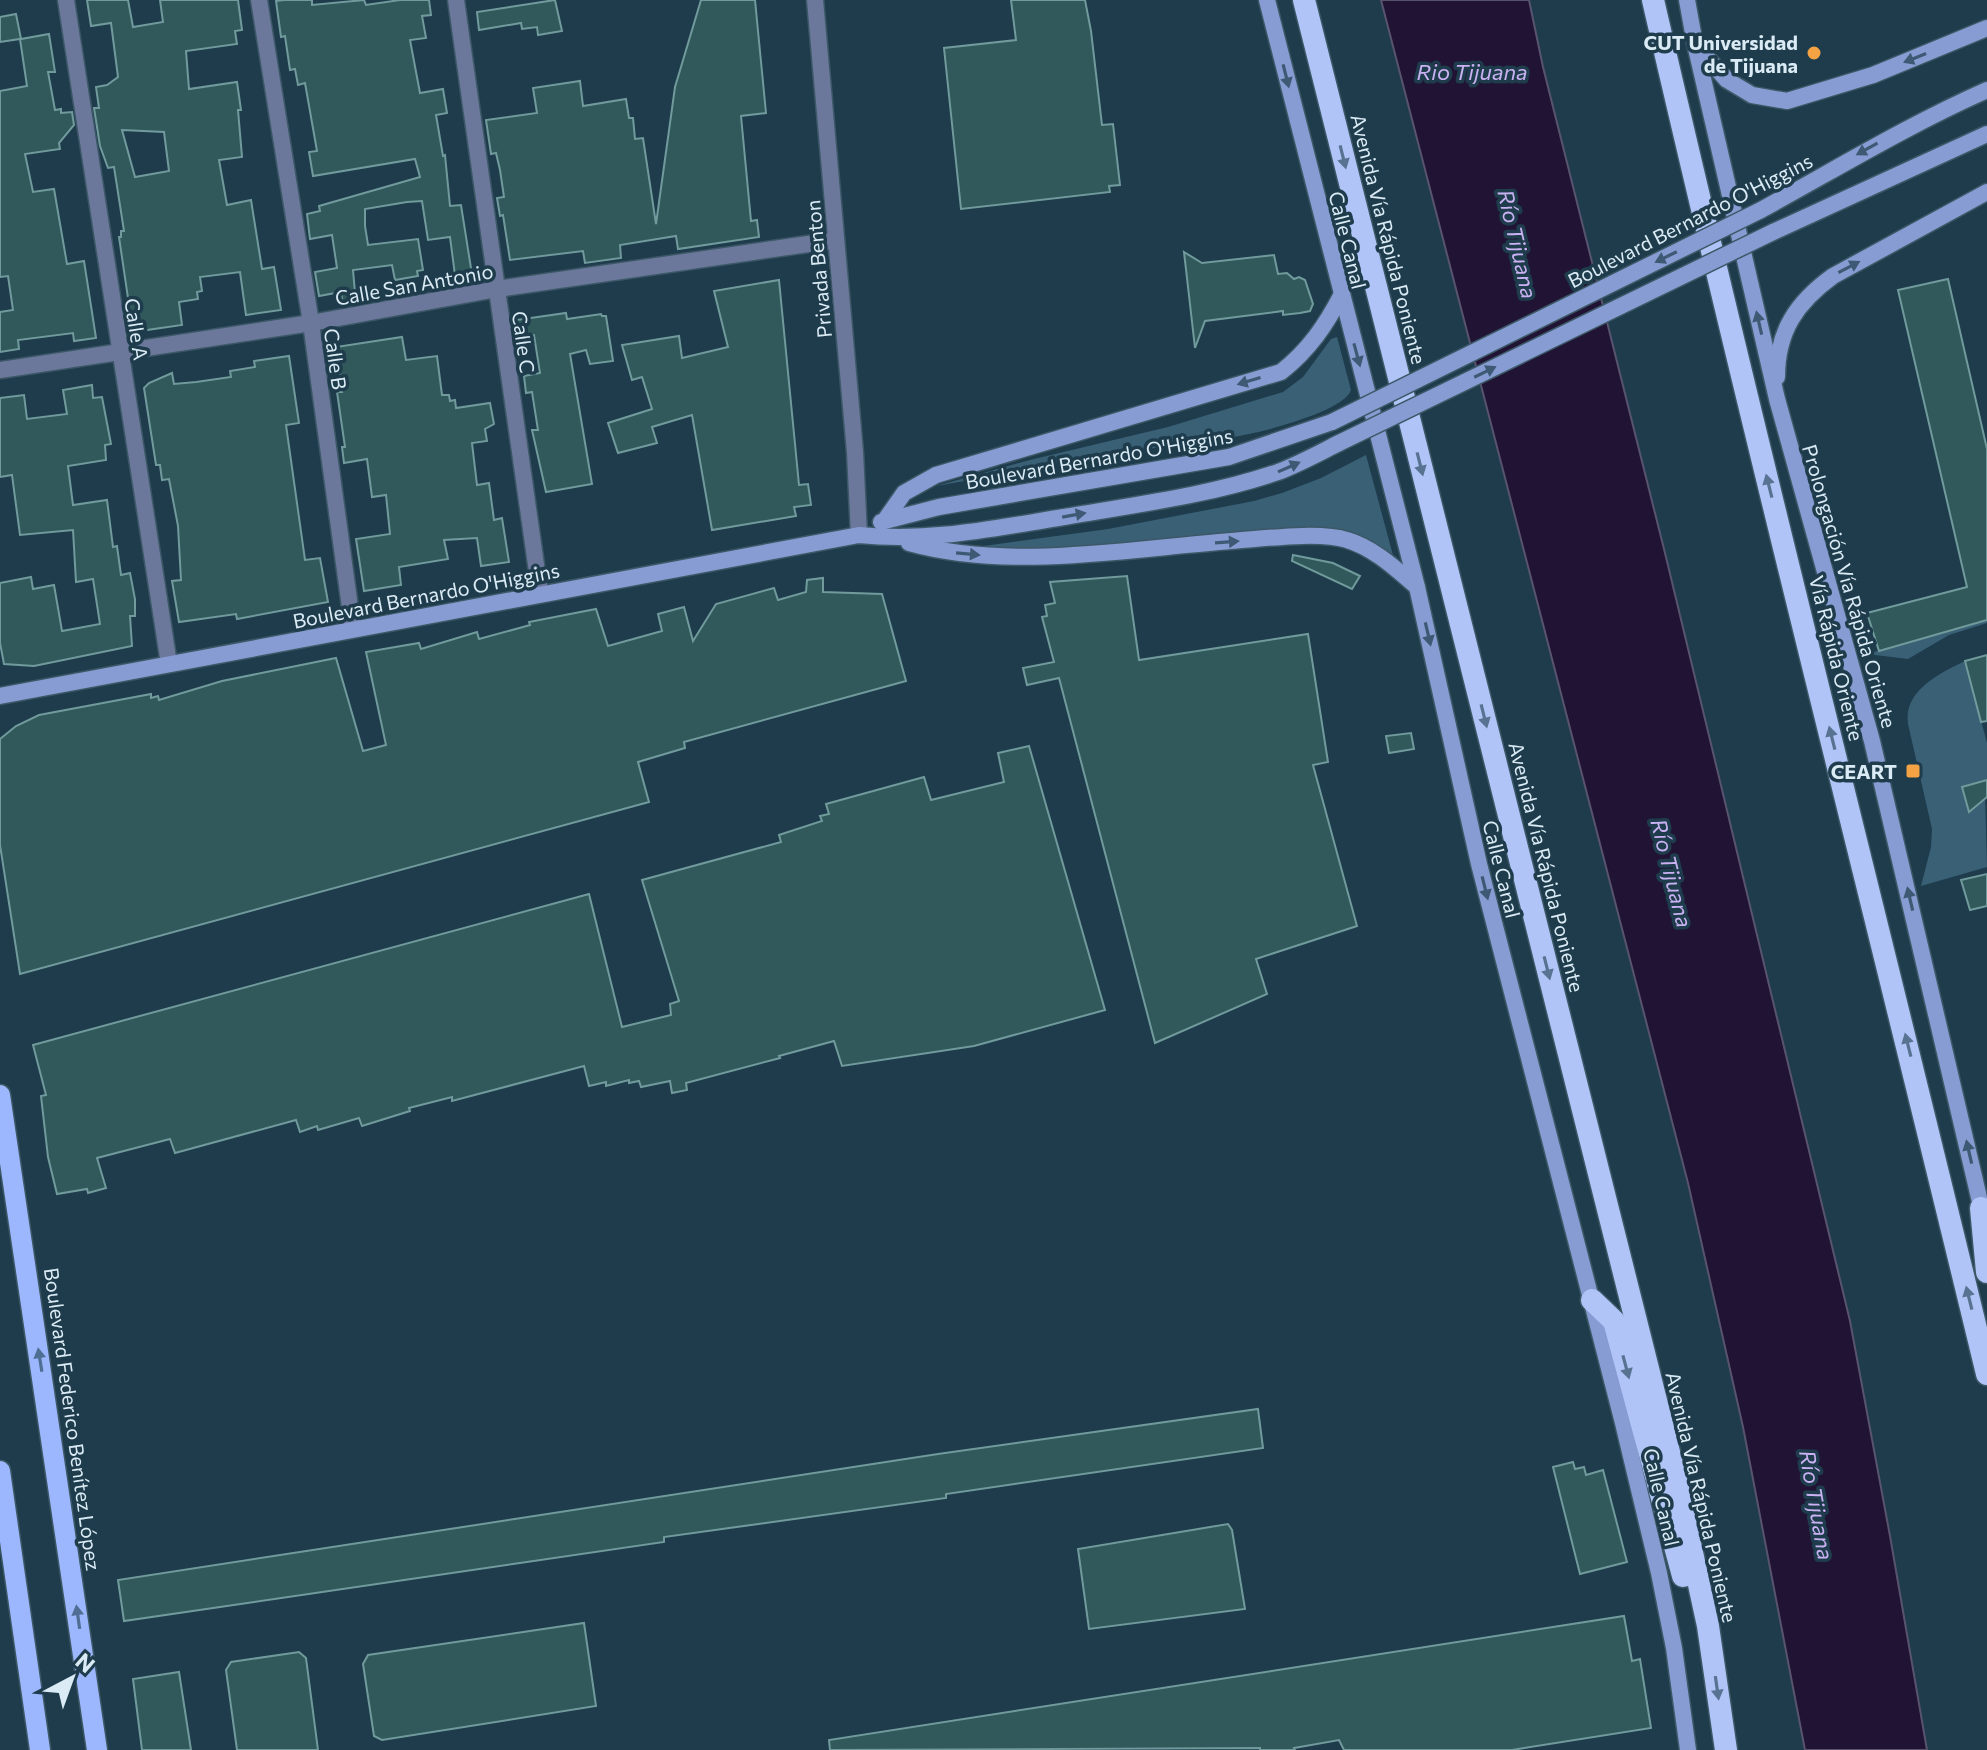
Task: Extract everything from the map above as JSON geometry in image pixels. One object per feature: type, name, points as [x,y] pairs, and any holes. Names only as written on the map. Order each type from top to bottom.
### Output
[{"type":"highway","name":"Avenida Vía Rápida Poniente","points":[[1304,0],[1674,1474],[1708,1626],[1726,1750]]},
{"type":"highway","name":"Vía Rápida Oriente","points":[[1653,0],[1726,316],[1859,843],[1987,1374]]},
{"type":"highway","points":[[1984,1218],[1987,1272]]},
{"type":"highway","points":[[1592,1300],[1614,1321],[1689,1597],[1708,1626]]},
{"type":"main road","name":"Calle Canal","points":[[1267,0],[1417,587],[1479,864],[1659,1573],[1674,1648],[1688,1750]]},
{"type":"main road","name":"Prolongación Vía Rápida Oriente","points":[[1687,0],[1777,399],[1872,741],[1984,1218]]},
{"type":"main road","points":[[1695,44],[1727,80],[1752,95],[1787,101],[1873,75],[1987,28]]},
{"type":"main road","name":"Boulevard Bernardo O'Higgins","points":[[859,535],[885,520],[939,507],[1229,457],[1332,422],[1761,210],[1920,120],[1987,90]]},
{"type":"main road","name":"Boulevard Bernardo O'Higgins","points":[[0,696],[859,535],[892,539],[942,537],[1222,487],[1282,471],[1773,232],[1987,134]]},
{"type":"main road","points":[[1777,399],[1780,345],[1797,308],[1816,288],[1987,192]]},
{"type":"main road","points":[[885,520],[904,493],[936,475],[1281,372],[1297,360],[1327,325],[1342,294]]},
{"type":"main road","points":[[892,539],[938,551],[991,556],[1052,555],[1297,536],[1346,539],[1386,559],[1417,587]]},
{"type":"main road","name":"Boulevard Federico Benítez López","points":[[0,1095],[97,1750]]},
{"type":"main road","points":[[0,1471],[40,1750]]},
{"type":"street","name":"Calle A","points":[[66,0],[169,664]]},
{"type":"street","name":"Calle B","points":[[259,0],[311,323],[353,629]]},
{"type":"street","name":"Calle C","points":[[456,0],[540,593]]},
{"type":"street","name":"Privada Benton","points":[[815,0],[855,452],[859,535]]},
{"type":"street","name":"Calle San Antonio","points":[[0,370],[311,323],[497,289],[836,240]]},
{"type":"shaded area","points":[[1337,337],[1351,390],[1334,405],[1303,419],[1239,436],[1206,439],[936,486],[1168,427],[1283,392],[1303,377],[1331,339]]},
{"type":"shaded area","points":[[1366,455],[1394,559],[1356,537],[962,549],[1108,529],[1254,501],[1321,478]]},
{"type":"shaded area","points":[[1987,620],[1987,623],[1949,635],[1908,659],[1867,654]]},
{"type":"shaded area","points":[[1965,661],[1987,743],[1987,780],[1962,787],[1963,791],[1985,795],[1987,867],[1921,886],[1931,847],[1932,829],[1908,724],[1908,712],[1911,702],[1925,685]]},
{"type":"water","name":"Rio Tijuana","points":[[1381,0],[1529,0],[1850,1321],[1927,1750],[1805,1750],[1743,1427],[1688,1183]]},
{"type":"building","points":[[87,0],[128,0],[133,27],[163,22],[160,0],[238,0],[242,30],[235,31],[237,44],[186,51],[189,89],[237,82],[242,157],[219,160],[227,205],[251,200],[262,269],[274,267],[281,310],[246,315],[240,272],[200,277],[202,291],[197,292],[198,299],[179,302],[182,325],[133,332],[119,237],[124,231],[114,167],[108,168],[100,146],[94,108],[99,108],[96,87],[107,85],[118,77],[111,23],[91,26]],"holes":[[[122,130],[164,132],[169,171],[135,177]]]},
{"type":"building","points":[[312,0],[312,5],[364,0],[366,5],[429,0],[431,15],[422,16],[426,38],[410,40],[420,93],[443,89],[447,113],[436,115],[445,155],[450,206],[461,205],[473,281],[456,283],[450,237],[428,240],[422,201],[407,202],[365,209],[365,226],[368,245],[418,239],[423,270],[417,271],[418,276],[395,280],[392,265],[353,270],[356,304],[343,306],[341,292],[319,296],[315,272],[337,268],[332,235],[310,239],[307,214],[320,211],[319,206],[420,177],[415,159],[313,176],[309,152],[317,151],[305,83],[298,85],[295,69],[290,70],[285,36],[281,37],[276,1]]},
{"type":"building","points":[[555,0],[562,31],[538,35],[537,27],[522,29],[521,23],[479,30],[477,12]]},
{"type":"building","points":[[701,0],[755,0],[766,113],[741,116],[751,221],[757,220],[759,237],[678,249],[676,236],[620,245],[621,258],[585,263],[583,251],[510,260],[497,198],[504,197],[500,170],[496,153],[491,154],[486,120],[537,113],[533,88],[580,81],[583,106],[626,99],[629,118],[633,118],[635,139],[643,138],[656,224],[675,87]]},
{"type":"building","points":[[1011,0],[1085,0],[1102,125],[1113,124],[1120,185],[1109,186],[1110,192],[961,209],[944,48],[1016,40]]},
{"type":"building","points":[[16,14],[21,39],[49,34],[55,72],[48,72],[55,110],[72,112],[74,125],[59,143],[60,149],[25,154],[33,192],[54,189],[67,264],[84,261],[96,338],[74,341],[73,333],[18,340],[19,349],[0,352],[0,312],[13,310],[8,276],[0,277],[0,91],[27,86],[20,39],[0,42],[0,17]]},
{"type":"building","points":[[1184,252],[1202,263],[1274,255],[1278,274],[1287,273],[1294,279],[1299,277],[1305,280],[1313,304],[1310,311],[1283,315],[1283,311],[1205,321],[1195,348]]},
{"type":"building","points":[[1948,279],[1987,449],[1987,620],[1879,651],[1867,613],[1967,587],[1898,290]]},
{"type":"building","points":[[779,280],[799,485],[808,484],[811,505],[794,507],[796,516],[712,530],[692,415],[652,427],[657,443],[618,453],[608,423],[652,409],[642,377],[632,380],[622,345],[679,336],[682,358],[728,347],[714,291]]},
{"type":"building","points":[[566,313],[567,319],[606,316],[613,361],[590,364],[586,350],[570,354],[592,484],[546,492],[532,430],[538,430],[532,392],[526,393],[524,376],[540,373],[534,335],[518,337],[516,320]]},
{"type":"building","points":[[402,337],[406,360],[437,356],[442,395],[449,395],[450,401],[455,400],[456,408],[490,403],[494,424],[485,429],[487,441],[472,443],[477,485],[489,483],[494,520],[502,518],[509,562],[481,566],[477,538],[444,540],[448,559],[399,567],[401,585],[364,591],[356,539],[390,534],[386,495],[372,497],[367,459],[344,463],[342,447],[345,447],[337,392],[342,392],[336,347]]},
{"type":"building","points":[[289,356],[299,423],[286,425],[305,560],[320,558],[328,602],[237,619],[236,614],[179,622],[172,581],[181,580],[178,526],[169,479],[162,480],[160,465],[156,465],[144,388],[172,373],[174,384],[231,377],[230,371],[255,367],[254,361]]},
{"type":"building","points":[[92,385],[93,398],[102,397],[111,444],[105,445],[106,460],[68,466],[73,505],[107,500],[113,547],[117,546],[121,575],[130,573],[135,599],[135,616],[130,616],[132,646],[34,666],[4,664],[0,643],[0,583],[31,577],[33,589],[54,585],[62,631],[100,624],[93,579],[76,582],[73,530],[20,535],[12,475],[0,477],[0,398],[24,395],[27,419],[67,414],[63,390]]},
{"type":"building","points":[[1293,555],[1333,563],[1360,576],[1352,589],[1292,561]]},
{"type":"building","points":[[1127,576],[1139,660],[1308,634],[1328,762],[1313,765],[1357,926],[1256,959],[1267,994],[1155,1043],[1059,678],[1027,685],[1023,668],[1054,662],[1042,617],[1047,616],[1045,605],[1055,603],[1050,582]]},
{"type":"building","points":[[823,578],[823,592],[882,594],[906,681],[684,742],[685,748],[638,762],[649,802],[20,974],[0,845],[0,739],[16,726],[39,715],[151,694],[151,698],[158,696],[159,700],[222,681],[336,658],[363,751],[386,745],[366,652],[419,643],[421,649],[477,632],[479,639],[530,625],[529,622],[596,609],[608,646],[662,631],[658,614],[684,607],[693,641],[716,604],[774,588],[778,600],[806,592],[807,580]]},
{"type":"building","points":[[1987,655],[1987,721],[1981,722],[1965,661]]},
{"type":"building","points":[[1411,733],[1414,749],[1389,753],[1386,736]]},
{"type":"building","points":[[1029,746],[1105,1010],[974,1046],[842,1066],[834,1041],[686,1083],[687,1090],[672,1093],[670,1081],[641,1087],[639,1081],[629,1083],[629,1080],[606,1086],[606,1082],[589,1086],[584,1066],[452,1101],[452,1097],[409,1108],[410,1111],[362,1126],[359,1118],[300,1132],[296,1120],[175,1153],[170,1139],[97,1158],[106,1188],[88,1193],[87,1189],[57,1194],[48,1157],[41,1096],[46,1095],[33,1045],[589,894],[622,1027],[671,1015],[670,1004],[679,1001],[642,880],[781,842],[779,835],[822,821],[820,816],[829,814],[826,804],[924,777],[931,800],[1004,782],[998,753]]},
{"type":"building","points":[[1987,780],[1987,797],[1969,812],[1962,787]]},
{"type":"building","points":[[1987,874],[1987,906],[1970,910],[1961,880]]},
{"type":"building","points":[[1258,1409],[1263,1448],[946,1494],[946,1498],[664,1537],[664,1542],[124,1621],[118,1580],[938,1454]]},
{"type":"building","points":[[1573,1462],[1575,1469],[1584,1467],[1586,1475],[1603,1470],[1627,1562],[1580,1574],[1553,1467]]},
{"type":"building","points":[[1228,1524],[1232,1530],[1245,1609],[1089,1629],[1078,1549]]},
{"type":"building","points":[[1624,1616],[1632,1661],[1640,1659],[1651,1728],[1512,1750],[1344,1750],[1339,1740],[1295,1750],[830,1750],[829,1740]]},
{"type":"building","points":[[584,1623],[596,1706],[382,1740],[374,1736],[363,1664],[368,1655]]},
{"type":"building","points":[[299,1652],[306,1658],[318,1750],[237,1750],[226,1670],[231,1662]]},
{"type":"building","points":[[179,1672],[191,1750],[142,1750],[133,1679]]},
{"type":"place","name":"CUT Universidad de Tijuana","points":[[1814,53]]},
{"type":"place","name":"CEART","points":[[1913,771]]},
{"type":"water label","name":"Río Tijuana","points":[[1518,244]]},
{"type":"water label","name":"Río Tijuana","points":[[1672,873]]},
{"type":"water label","name":"Río Tijuana","points":[[1817,1505]]}]
